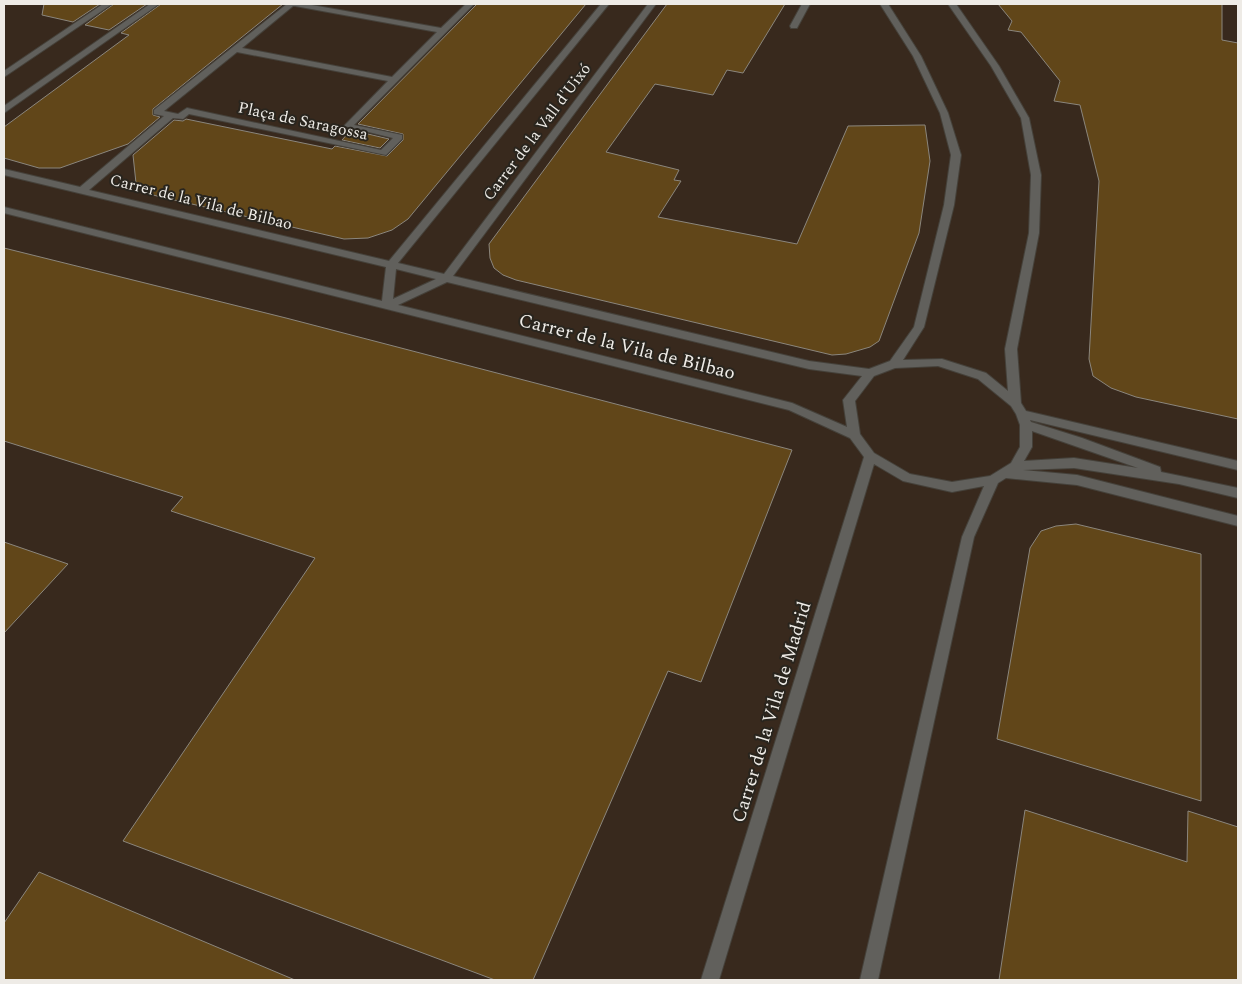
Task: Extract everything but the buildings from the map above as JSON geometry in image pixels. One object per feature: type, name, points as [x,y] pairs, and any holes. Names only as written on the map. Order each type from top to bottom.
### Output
[{"type":"street","points":[[4,74],[108,4]]},
{"type":"street","points":[[4,110],[154,4]]},
{"type":"street","points":[[170,115],[157,112],[291,4]]},
{"type":"street","points":[[296,4],[443,31]]},
{"type":"street","name":"Plaça de Saragossa","points":[[170,115],[180,117],[187,111],[383,153],[399,137],[348,126],[470,4]]},
{"type":"street","name":"Carrer de la Vall d'Uixó","points":[[390,265],[605,4]]},
{"type":"street","name":"Carrer de la Vall d'Uixó","points":[[446,278],[652,4]]},
{"type":"street","points":[[794,26],[806,4]]},
{"type":"street","points":[[884,4],[916,56],[944,113],[956,155],[949,205],[919,326],[894,364]]},
{"type":"street","points":[[869,980],[968,537],[1005,473],[1026,447],[1011,349],[1034,233],[1036,175],[1025,118],[995,66],[952,4]]},
{"type":"street","points":[[236,48],[395,80]]},
{"type":"street","points":[[82,191],[170,115]]},
{"type":"street","name":"Carrer de la Vila de Bilbao","points":[[4,172],[809,365],[870,374]]},
{"type":"street","name":"Carrer de la Vila de Bilbao","points":[[4,210],[792,407],[854,435]]},
{"type":"street","points":[[390,265],[387,306],[446,278]]},
{"type":"street","points":[[1179,479],[1078,441],[1021,414],[982,376],[938,362],[894,364],[870,374],[849,400],[854,435],[870,456],[907,478],[952,487],[1005,473],[1074,463],[1179,479],[1238,493]]},
{"type":"street","points":[[1021,414],[1238,464]]},
{"type":"street","name":"Carrer de la Vila de Madrid","points":[[710,980],[870,456]]},
{"type":"street","points":[[1005,473],[1077,480],[1238,521]]},
{"type":"shaded area","points":[[4,4],[1238,4],[1238,980],[4,980]]}]
